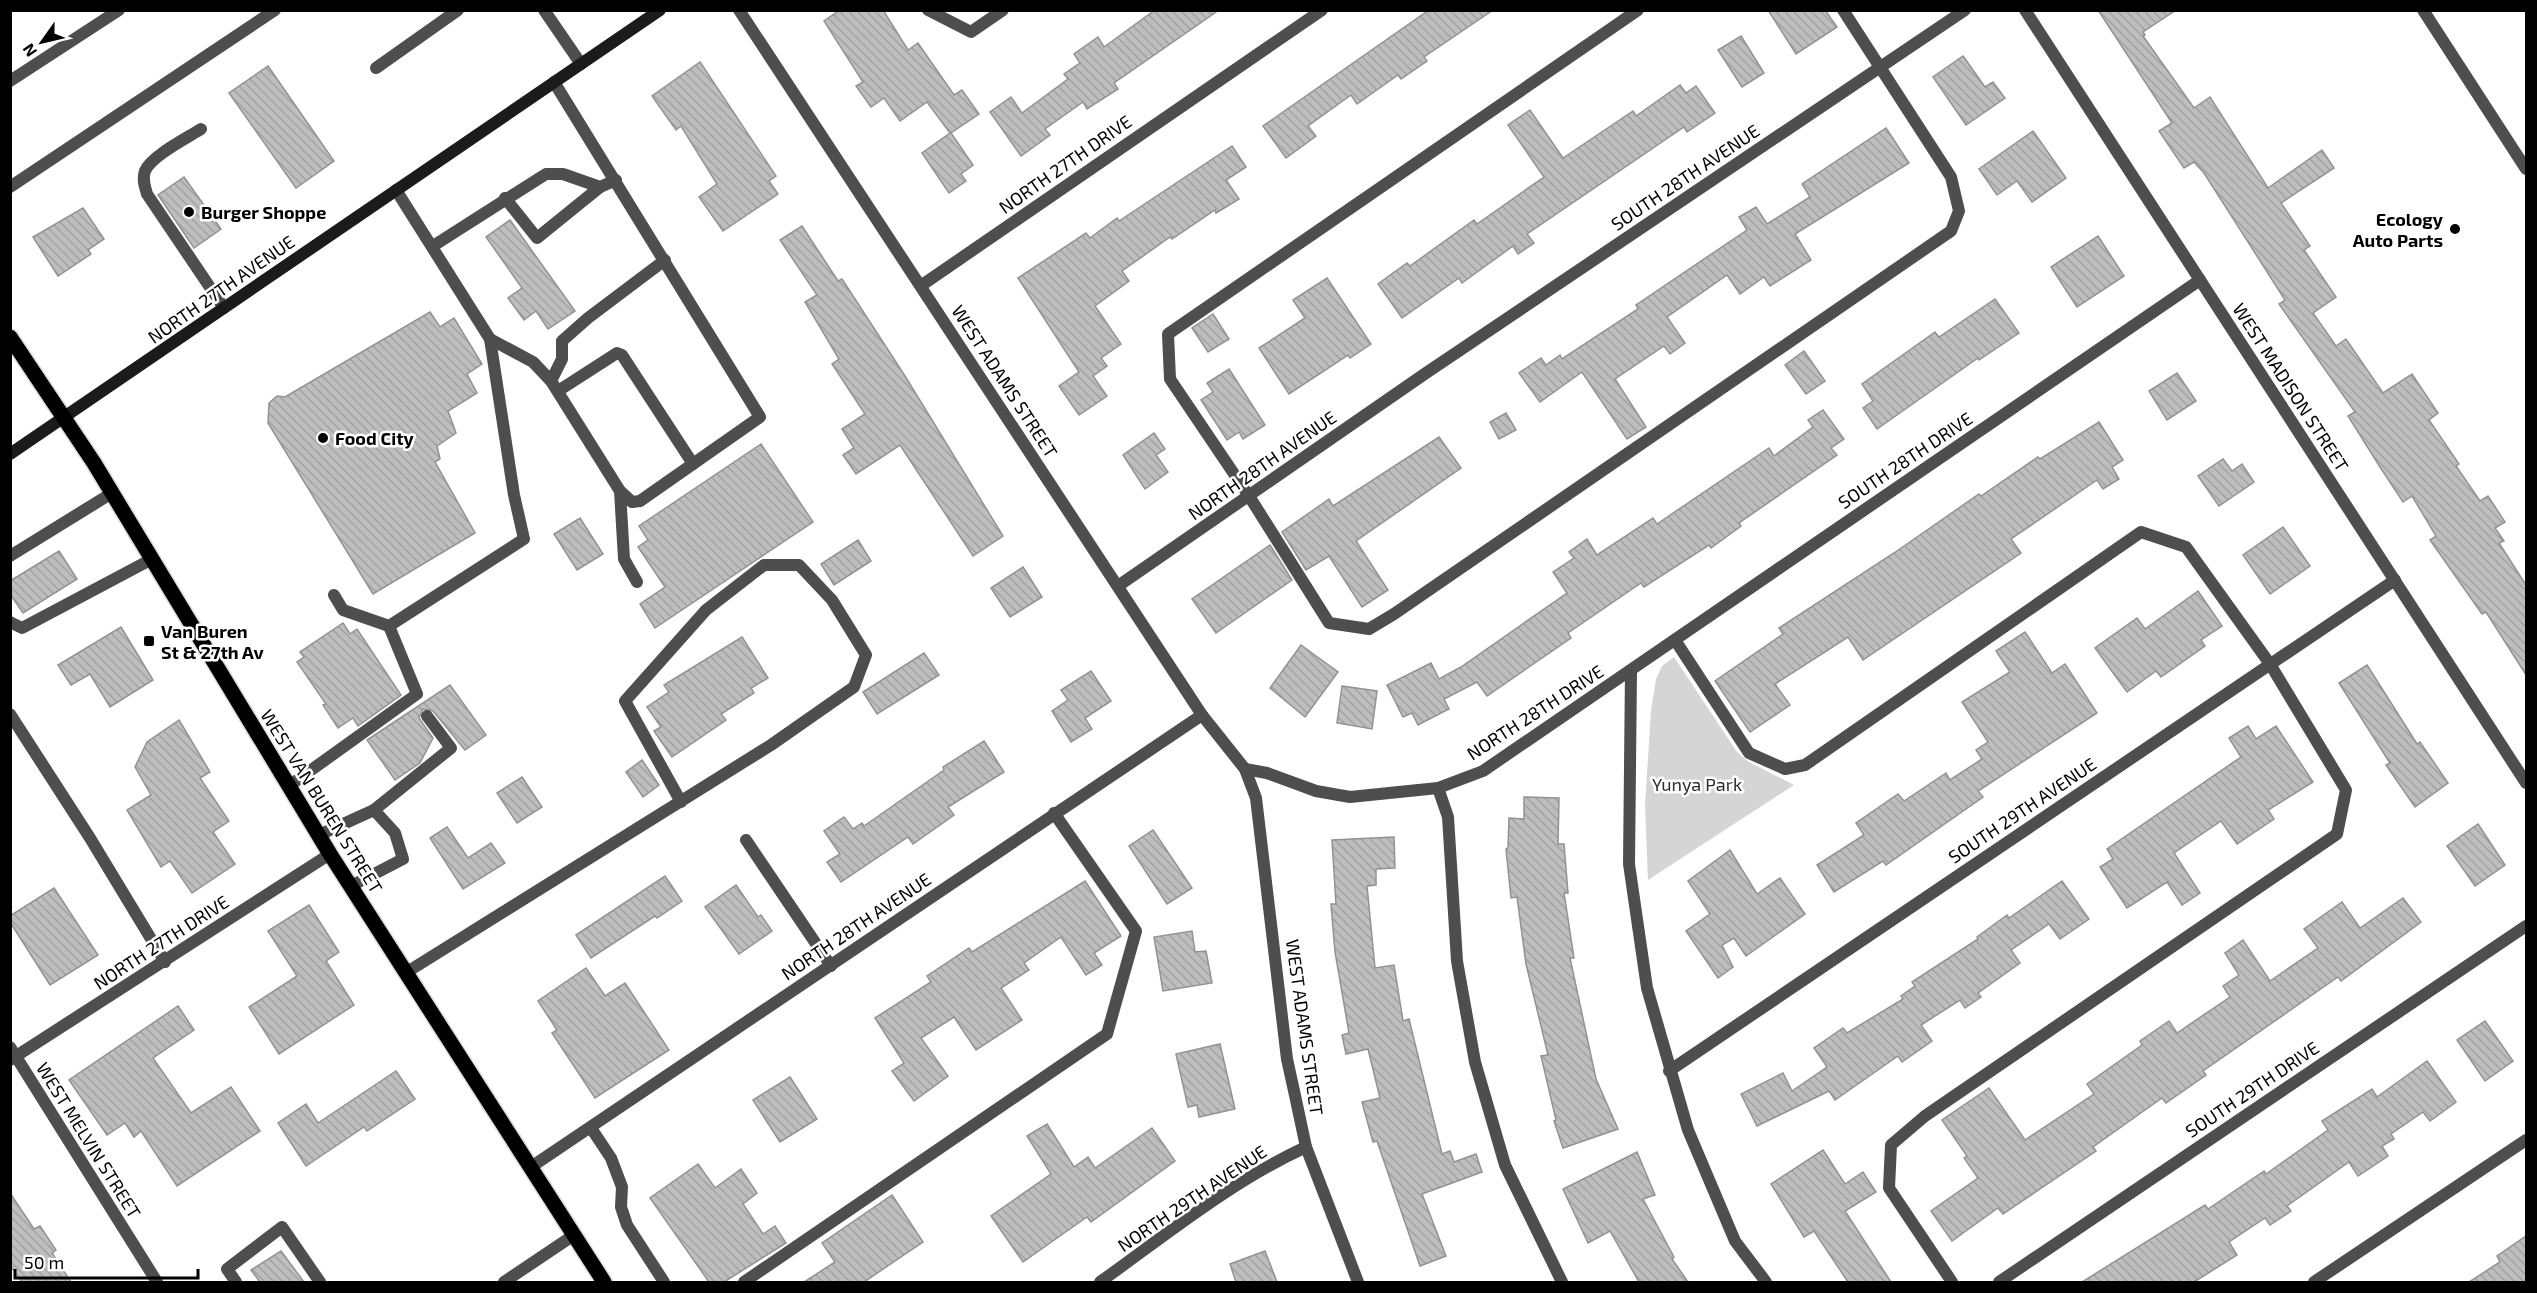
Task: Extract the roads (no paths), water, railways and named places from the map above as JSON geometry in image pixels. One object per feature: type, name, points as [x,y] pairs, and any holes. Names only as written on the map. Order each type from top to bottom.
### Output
[{"type":"main road","name":"NORTH 27TH AVENUE","points":[[10,454],[660,10]]},
{"type":"main road","name":"WEST VAN BUREN STREET","points":[[13,346],[64,418],[112,494],[330,854],[604,1282]]},
{"type":"street","points":[[10,81],[118,10]]},
{"type":"street","points":[[10,187],[275,10]]},
{"type":"street","points":[[376,68],[458,10]]},
{"type":"street","points":[[544,10],[581,64]]},
{"type":"street","name":"WEST ADAMS STREET","points":[[739,10],[922,285],[1202,715],[1245,769],[1256,798],[1262,835],[1287,1059],[1306,1147],[1358,1282]]},
{"type":"street","points":[[928,10],[930,14],[971,32],[1003,10]]},
{"type":"street","name":"NORTH 27TH DRIVE","points":[[922,285],[1322,10]]},
{"type":"street","points":[[1638,10],[1168,334],[1170,379],[1249,496],[1329,623],[1369,629],[1394,614],[1951,231],[1959,211],[1951,177],[1843,10]]},
{"type":"street","name":"SOUTH 28TH AVENUE","points":[[1426,373],[1965,10]]},
{"type":"street","name":"WEST MADISON STREET","points":[[2025,10],[2526,783]]},
{"type":"street","points":[[2423,10],[2526,169]]},
{"type":"street","points":[[490,339],[533,362],[554,386],[620,490],[632,502],[640,501],[760,417],[554,82]]},
{"type":"street","points":[[201,129],[152,161],[145,171],[143,183],[147,194],[224,308]]},
{"type":"street","points":[[434,246],[505,198],[546,174],[562,174],[600,187]]},
{"type":"street","points":[[505,198],[537,238],[600,187],[616,180]]},
{"type":"street","points":[[389,626],[524,539],[514,495],[490,339],[434,246],[396,190]]},
{"type":"street","points":[[554,386],[562,359],[562,341],[588,318],[665,260]]},
{"type":"street","name":"SOUTH 28TH DRIVE","points":[[1631,671],[2200,280]]},
{"type":"street","points":[[554,386],[617,353],[622,355],[693,464]]},
{"type":"street","name":"NORTH 28TH AVENUE","points":[[1118,586],[1426,373]]},
{"type":"street","points":[[620,490],[624,559],[637,582]]},
{"type":"street","points":[[10,556],[112,494]]},
{"type":"street","points":[[1675,640],[1749,753],[1785,769],[1805,765],[2141,532],[2186,547],[2270,664],[2346,790],[2337,834],[1963,1089],[1891,1145],[1890,1188],[1952,1282]]},
{"type":"street","points":[[10,622],[22,628],[152,559]]},
{"type":"street","points":[[406,972],[681,802],[771,745],[854,687],[866,655],[832,600],[799,565],[764,565],[714,603],[672,645],[625,701],[681,802]]},
{"type":"street","name":"SOUTH 29TH AVENUE","points":[[1669,1071],[2395,580]]},
{"type":"street","points":[[289,786],[417,694],[389,626],[343,610],[334,595]]},
{"type":"street","points":[[1631,671],[1629,864],[1647,988],[1669,1071],[1688,1130],[1735,1240],[1766,1282]]},
{"type":"street","name":"NORTH 28TH DRIVE","points":[[1245,769],[1267,773],[1316,791],[1350,797],[1438,788],[1483,771],[1631,671]]},
{"type":"street","points":[[10,714],[90,838],[165,963]]},
{"type":"street","name":"NORTH 28TH AVENUE","points":[[531,1167],[1202,715]]},
{"type":"street","points":[[319,834],[374,810],[451,748],[427,716]]},
{"type":"street","points":[[1438,788],[1448,817],[1457,961],[1475,1062],[1505,1165],[1562,1282]]},
{"type":"street","points":[[351,886],[403,859],[395,832],[374,810]]},
{"type":"street","points":[[744,1282],[1107,1034],[1136,931],[1054,813]]},
{"type":"street","points":[[746,840],[831,966]]},
{"type":"street","name":"NORTH 27TH DRIVE","points":[[12,1054],[165,963],[330,854]]},
{"type":"street","name":"SOUTH 29TH DRIVE","points":[[1999,1282],[2526,926]]},
{"type":"street","name":"WEST MELVIN STREET","points":[[12,1054],[157,1282]]},
{"type":"street","points":[[591,1128],[611,1158],[622,1187],[621,1207],[627,1225],[664,1282]]},
{"type":"street","points":[[2314,1282],[2526,1140]]},
{"type":"street","name":"NORTH 29TH AVENUE","points":[[1100,1282],[1221,1196],[1278,1160],[1306,1147]]},
{"type":"street","points":[[237,1282],[227,1269],[282,1227],[320,1282]]},
{"type":"street","points":[[504,1282],[574,1235]]},
{"type":"place","name":"Burger Shoppe","points":[[189,212]]},
{"type":"place","name":"Ecology Auto Parts","points":[[2455,229]]},
{"type":"place","name":"Food City","points":[[323,438]]},
{"type":"place","name":"Van Buren St & 27th Av","points":[[149,641]]},
{"type":"park label","name":"Yunya Park","points":[[1697,784]]}]
